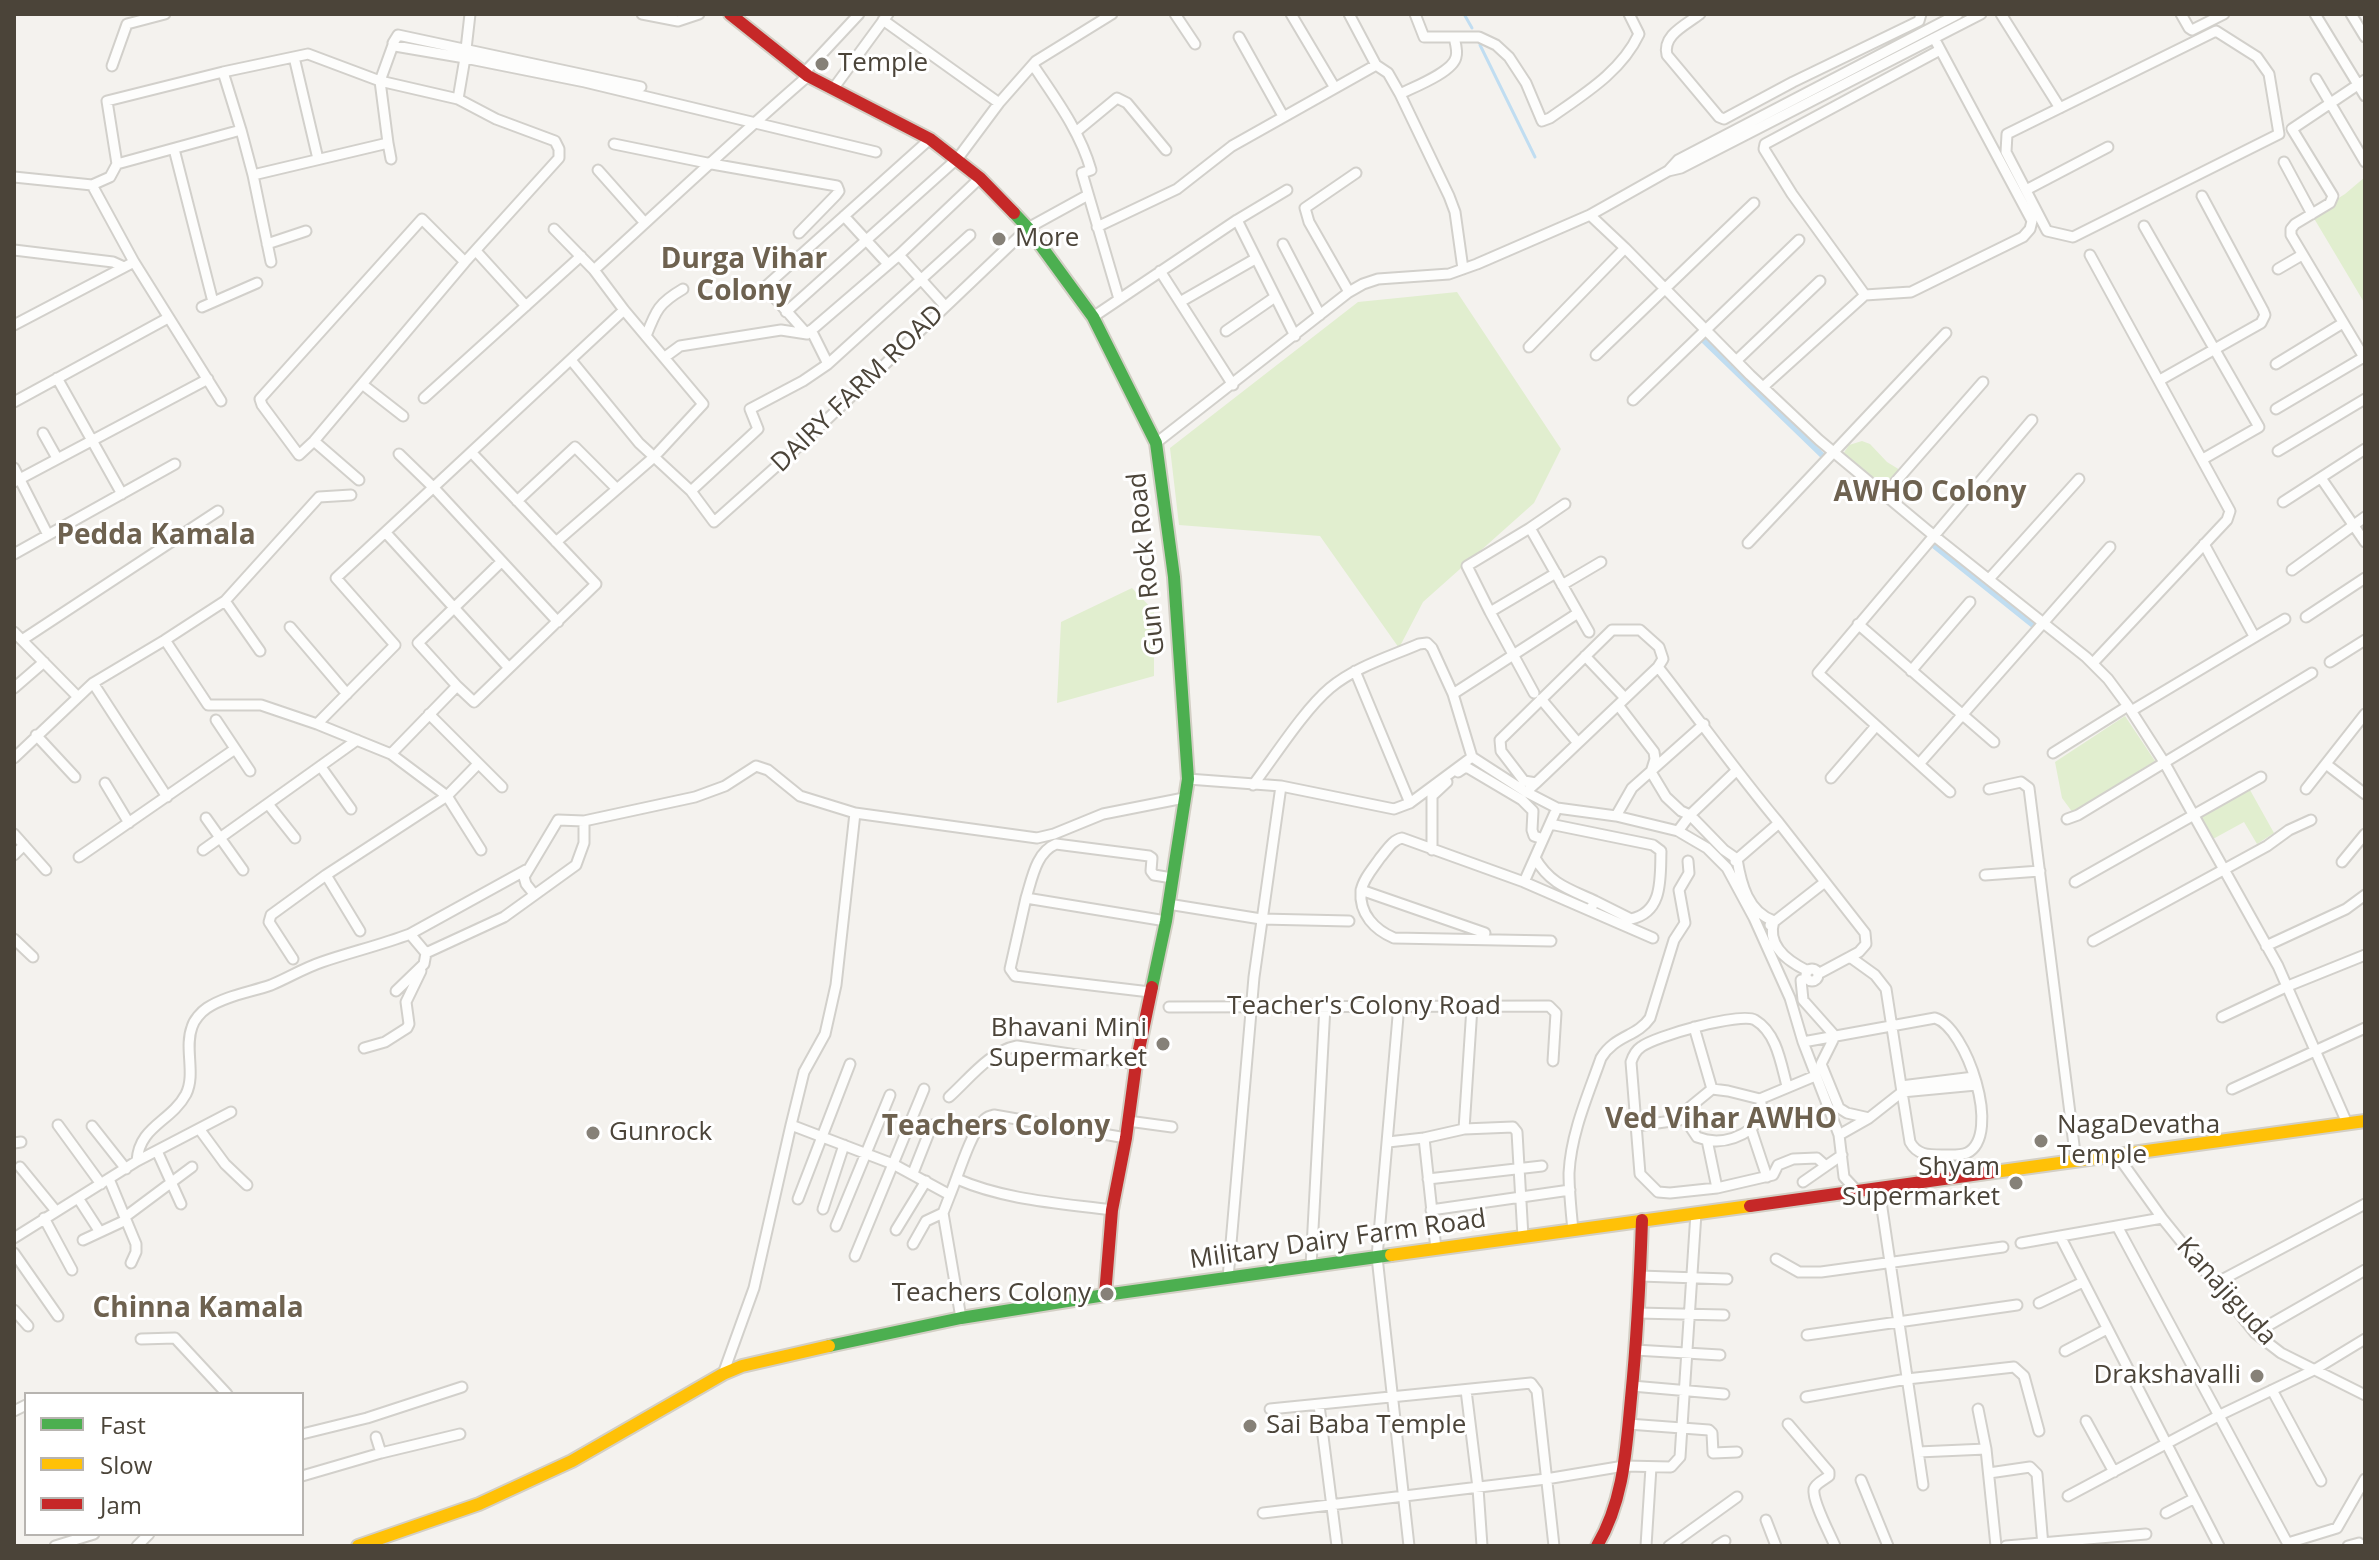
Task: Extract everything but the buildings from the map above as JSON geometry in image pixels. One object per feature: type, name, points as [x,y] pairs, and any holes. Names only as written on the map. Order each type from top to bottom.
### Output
[{"type":"main road","name":"Gun Rock Road","points":[[739,17],[806,75],[930,139],[980,178],[1028,228],[1093,317],[1156,443],[1174,577],[1188,779],[1166,921],[1136,1064],[1112,1210],[1105,1295]]},
{"type":"main road","name":"Military Dairy Farm Road","points":[[358,1546],[479,1504],[572,1461],[723,1374],[760,1360],[961,1318],[1105,1295],[2365,1121]]},
{"type":"main road","points":[[1597,1546],[1608,1531],[1624,1466],[1635,1350],[1642,1220]]},
{"type":"street","points":[[112,66],[127,24],[165,14]]},
{"type":"street","points":[[458,99],[470,14]]},
{"type":"street","points":[[642,14],[678,21],[699,14]]},
{"type":"street","points":[[594,270],[806,75],[859,14]]},
{"type":"street","points":[[786,312],[958,158],[999,103],[1033,65],[1112,14]]},
{"type":"street","points":[[1190,14],[1177,17],[1195,44]]},
{"type":"street","points":[[1291,14],[1335,88]]},
{"type":"street","points":[[1349,14],[1376,65],[1388,73],[1400,94],[1449,196],[1455,212],[1463,269]]},
{"type":"street","points":[[1415,14],[1424,37],[1479,37],[1496,45],[1526,83],[1542,121],[1602,80],[1626,58],[1639,34],[1629,14]]},
{"type":"street","points":[[1700,14],[1667,39],[1665,48],[1667,55],[1719,117],[1724,119],[1919,21],[1921,14]]},
{"type":"street","points":[[1713,146],[1958,14]]},
{"type":"street","points":[[1777,136],[1773,129],[1795,102],[1981,14]]},
{"type":"street","points":[[2001,14],[2060,108]]},
{"type":"street","points":[[2181,14],[2192,30],[2224,14]]},
{"type":"street","points":[[2315,14],[2362,82],[2365,96]]},
{"type":"street","points":[[2351,14],[2365,37]]},
{"type":"street","points":[[833,89],[886,17],[999,103]]},
{"type":"street","points":[[2216,31],[2257,57],[2269,74],[2279,134],[2073,237],[2047,231],[2006,152],[2007,134],[2060,108],[2216,31]]},
{"type":"street","points":[[1239,37],[1283,116]]},
{"type":"street","points":[[1400,94],[1443,72],[1452,64],[1457,55],[1454,37]]},
{"type":"street","points":[[1763,387],[1865,295],[1911,292],[2023,237],[2030,229],[2032,221],[1934,38]]},
{"type":"street","points":[[391,159],[380,81],[393,45],[466,53],[641,87]]},
{"type":"street","points":[[1765,144],[1940,50]]},
{"type":"street","points":[[466,53],[876,152]]},
{"type":"street","points":[[14,177],[92,185],[110,177],[117,164],[107,101],[308,54],[380,81],[458,99],[496,119],[555,141],[559,158],[299,455],[260,399],[422,219],[465,262]]},
{"type":"street","points":[[294,57],[318,159]]},
{"type":"street","points":[[1033,65],[1077,131],[1091,170],[1082,173],[1119,299]]},
{"type":"street","points":[[1097,227],[1177,189],[1232,146],[1376,65]]},
{"type":"street","points":[[223,72],[253,175],[271,262]]},
{"type":"street","points":[[2316,79],[2365,162]]},
{"type":"street","points":[[1793,82],[1795,102]]},
{"type":"street","points":[[2276,409],[2364,358],[2291,235],[2291,229],[2330,203],[2333,196],[2292,129],[2362,82]]},
{"type":"street","points":[[1779,91],[1795,102]]},
{"type":"street","points":[[1077,131],[1117,98],[1127,103],[1166,150]]},
{"type":"street","points":[[1156,443],[1363,284],[1378,279],[1449,274],[1463,269],[1590,215],[1668,171],[1678,160],[1748,135],[1781,118]]},
{"type":"street","points":[[117,164],[241,130]]},
{"type":"street","points":[[1748,135],[1760,136],[1765,144],[1764,149],[1792,194],[1865,295]]},
{"type":"street","points":[[828,364],[809,332],[786,312],[765,287],[930,139]]},
{"type":"street","points":[[253,175],[388,143]]},
{"type":"street","points":[[614,144],[837,186],[839,191],[836,195],[799,233]]},
{"type":"street","points":[[2026,190],[2108,147]]},
{"type":"street","points":[[174,149],[213,302]]},
{"type":"street","points":[[2284,162],[2312,214]]},
{"type":"street","points":[[598,170],[645,223]]},
{"type":"street","points":[[1349,292],[1309,222],[1305,208],[1356,173]]},
{"type":"street","points":[[665,357],[680,346],[781,330],[809,332],[899,255],[980,178]]},
{"type":"street","points":[[92,185],[134,262],[221,401]]},
{"type":"street","points":[[1093,317],[1287,190]]},
{"type":"street","name":"DAIRY FARM ROAD","points":[[691,491],[714,522],[1028,228],[1088,195]]},
{"type":"street","points":[[2160,380],[2261,323],[2265,315],[2202,196]]},
{"type":"street","points":[[1596,355],[1754,203]]},
{"type":"street","points":[[826,204],[888,264]]},
{"type":"street","points":[[1590,215],[1736,361],[1834,453],[2093,663],[2129,709],[2164,762],[2266,946],[2288,986],[2347,1123]]},
{"type":"street","points":[[1237,220],[1295,336]]},
{"type":"street","points":[[2144,226],[2259,427],[2203,459]]},
{"type":"street","points":[[554,229],[594,270],[703,404],[654,457],[556,542]]},
{"type":"street","points":[[267,244],[306,231]]},
{"type":"street","points":[[571,360],[639,443],[691,491],[758,429],[750,409],[828,364],[970,235]]},
{"type":"street","points":[[1633,400],[1799,240]]},
{"type":"street","points":[[1283,244],[1320,315]]},
{"type":"street","points":[[1529,347],[1625,248]]},
{"type":"street","points":[[14,250],[113,262],[124,267]]},
{"type":"street","points":[[476,251],[526,306]]},
{"type":"street","points":[[899,255],[945,306]]},
{"type":"street","points":[[2090,255],[2230,511],[2227,520],[2093,663]]},
{"type":"street","points":[[2278,269],[2302,255]]},
{"type":"street","points":[[424,398],[581,256]]},
{"type":"street","points":[[1180,302],[1255,259]]},
{"type":"street","points":[[14,325],[134,262]]},
{"type":"street","points":[[1160,271],[1233,385]]},
{"type":"street","points":[[1736,361],[1820,281]]},
{"type":"street","points":[[202,307],[257,283]]},
{"type":"street","points":[[646,336],[655,313],[665,299],[683,289]]},
{"type":"street","points":[[1226,331],[1275,297]]},
{"type":"street","points":[[317,724],[395,645],[336,578],[624,310]]},
{"type":"street","points":[[14,402],[168,318]]},
{"type":"street","points":[[2276,364],[2343,323]]},
{"type":"street","points":[[1748,543],[1946,333]]},
{"type":"street","points":[[57,378],[122,494]]},
{"type":"street","points":[[17,480],[208,379]]},
{"type":"street","points":[[1884,495],[1983,382]]},
{"type":"street","points":[[362,384],[403,416]]},
{"type":"street","points":[[2278,451],[2365,399]]},
{"type":"street","points":[[1950,792],[1818,673],[2032,420]]},
{"type":"street","points":[[43,433],[57,458]]},
{"type":"street","points":[[314,441],[359,480]]},
{"type":"street","points":[[517,501],[575,447],[616,488]]},
{"type":"street","points":[[2283,502],[2364,451]]},
{"type":"street","points":[[472,453],[596,584],[474,702],[418,643],[501,562]]},
{"type":"street","points":[[399,454],[558,622]]},
{"type":"street","points":[[14,554],[175,464]]},
{"type":"street","points":[[14,468],[17,480],[48,535]]},
{"type":"street","points":[[2321,478],[2365,542]]},
{"type":"street","points":[[1989,579],[2079,479]]},
{"type":"street","points":[[14,758],[93,683],[225,601],[319,497],[351,495]]},
{"type":"street","points":[[1565,504],[1467,566],[1537,696],[1578,743]]},
{"type":"street","points":[[22,640],[218,511]]},
{"type":"street","points":[[2292,570],[2365,517]]},
{"type":"street","points":[[1530,528],[1589,632]]},
{"type":"street","points":[[386,533],[509,668]]},
{"type":"street","points":[[2204,544],[2254,636]]},
{"type":"street","points":[[1919,764],[2110,547]]},
{"type":"street","points":[[1562,585],[1601,562]]},
{"type":"street","points":[[1490,612],[1556,573]]},
{"type":"street","points":[[2306,617],[2365,578]]},
{"type":"street","points":[[225,601],[260,651]]},
{"type":"street","points":[[1911,671],[1970,602]]},
{"type":"street","points":[[1453,694],[1578,613]]},
{"type":"street","points":[[2053,753],[2285,619]]},
{"type":"street","points":[[1858,624],[1994,742]]},
{"type":"street","points":[[290,627],[347,694]]},
{"type":"street","points":[[1526,792],[1536,783],[1622,702],[1658,667],[1663,659],[1659,647],[1640,630],[1612,630],[1537,696],[1500,740],[1501,751],[1524,781],[1536,783]]},
{"type":"street","points":[[14,632],[77,696]]},
{"type":"street","points":[[165,640],[208,705],[261,705],[391,754],[447,796],[481,850]]},
{"type":"street","points":[[2330,662],[2365,640]]},
{"type":"street","points":[[1253,785],[1330,687],[1355,671],[1427,643],[1453,694],[1472,757],[1557,808],[1616,816],[1678,831],[1707,848],[1727,868],[1786,988],[1815,1076],[1839,1135],[1844,1177],[1857,1191]]},
{"type":"street","points":[[1585,656],[1622,702],[1654,752],[1651,772],[1666,797],[1737,859],[1745,893],[1761,914],[1774,921]]},
{"type":"street","points":[[14,688],[44,662]]},
{"type":"street","points":[[1658,667],[1865,933],[1866,944],[1859,952],[1786,988]]},
{"type":"street","points":[[1355,671],[1410,803]]},
{"type":"street","points":[[2067,819],[2312,673]]},
{"type":"street","points":[[93,683],[167,797]]},
{"type":"street","points":[[391,754],[457,686]]},
{"type":"street","points":[[429,714],[502,787]]},
{"type":"street","points":[[2306,789],[2365,714]]},
{"type":"street","points":[[216,720],[250,771]]},
{"type":"street","points":[[1616,816],[1632,788],[1704,724]]},
{"type":"street","points":[[1831,778],[1876,726]]},
{"type":"street","points":[[36,735],[75,777]]},
{"type":"street","points":[[203,850],[357,740]]},
{"type":"street","points":[[79,857],[235,749]]},
{"type":"street","points":[[1188,779],[1281,786],[1394,809],[1410,803],[1472,757]]},
{"type":"street","points":[[2326,764],[2365,794]]},
{"type":"street","points":[[293,959],[269,922],[271,915],[447,796],[477,765]]},
{"type":"street","points":[[534,894],[526,884],[526,870],[558,820],[584,821],[695,797],[725,786],[756,766],[768,770],[800,796],[855,813],[1021,838],[1054,834],[1103,814],[1184,798]]},
{"type":"street","points":[[321,767],[351,809]]},
{"type":"street","points":[[1432,850],[1432,796],[1464,768],[1522,800],[1533,811],[1534,836],[1543,839]]},
{"type":"street","points":[[1678,831],[1690,815],[1736,771]]},
{"type":"street","points":[[2075,882],[2261,777]]},
{"type":"street","points":[[1989,789],[2021,782],[2029,788],[2076,1161]]},
{"type":"street","points":[[105,783],[129,823]]},
{"type":"street","points":[[1228,1278],[1261,919],[1281,786]]},
{"type":"street","points":[[268,804],[295,838]]},
{"type":"street","points":[[1524,882],[1557,808]]},
{"type":"street","points":[[723,1374],[754,1288],[804,1072],[825,1034],[836,985],[855,813]]},
{"type":"street","points":[[206,818],[243,870]]},
{"type":"street","points":[[2093,941],[2311,820]]},
{"type":"street","points":[[426,953],[504,917],[576,865],[584,843],[584,821]]},
{"type":"street","points":[[1727,868],[1779,823]]},
{"type":"street","points":[[1550,824],[1653,845],[1661,851],[1656,901],[1642,915],[1631,919],[1402,838],[1398,838],[1368,874],[1361,890],[1369,921],[1380,933],[1394,938],[1551,941]]},
{"type":"street","points":[[14,834],[46,870]]},
{"type":"street","points":[[2342,862],[2365,834]]},
{"type":"street","points":[[1150,992],[1015,976],[1010,969],[1026,898],[1041,854],[1047,847],[1056,844],[1149,856],[1154,875],[1172,878]]},
{"type":"street","points":[[14,855],[24,845]]},
{"type":"street","points":[[1535,858],[1546,875],[1555,882],[1653,938]]},
{"type":"street","points":[[1573,1230],[1569,1174],[1573,1145],[1601,1058],[1615,1042],[1639,1030],[1650,1018],[1674,940],[1685,923],[1679,890],[1689,873],[1688,861]]},
{"type":"street","points":[[137,1161],[142,1138],[177,1108],[188,1091],[191,1028],[205,1009],[319,963],[410,934],[526,870]]},
{"type":"street","points":[[1985,875],[2040,871]]},
{"type":"street","points":[[326,875],[360,931]]},
{"type":"street","points":[[1761,932],[1825,882]]},
{"type":"street","points":[[1361,890],[1485,933]]},
{"type":"street","points":[[2266,946],[2346,909],[2365,895]]},
{"type":"street","points":[[1026,898],[1166,921]]},
{"type":"street","points":[[1168,904],[1261,919],[1349,921]]},
{"type":"street","points":[[1774,921],[1772,935],[1775,944],[1787,959],[1808,976]]},
{"type":"street","points":[[410,934],[426,953]]},
{"type":"street","points":[[14,939],[33,957]]},
{"type":"street","points":[[364,1048],[385,1042],[407,1028],[406,1002],[426,953]]},
{"type":"street","points":[[2222,1017],[2365,955]]},
{"type":"street","points":[[1803,1042],[1890,1025],[1935,1018],[1943,1020],[1963,1048],[1975,1081],[1983,1123],[1975,1146],[1964,1154],[1930,1155],[1921,1154],[1912,1147],[1890,1025],[1886,989],[1875,975],[1850,957]]},
{"type":"street","points":[[396,991],[424,964]]},
{"type":"street","points":[[1808,976],[1803,1000],[1835,1036]]},
{"type":"street","points":[[1399,1005],[1377,1257],[1409,1546]]},
{"type":"street","points":[[1311,1266],[1325,1006]]},
{"type":"street","name":"Teacher's Colony Road","points":[[1169,1007],[1549,1006],[1556,1013],[1553,1061]]},
{"type":"street","points":[[1464,1129],[1472,1007]]},
{"type":"street","points":[[1787,1086],[1773,1041],[1765,1028],[1746,1016],[1694,1027],[1642,1045],[1633,1054],[1631,1062],[1640,1174],[1658,1192],[1670,1193],[1717,1188],[1767,1177],[1773,1175],[1778,1165],[1793,1159],[1817,1158],[1826,1166]]},
{"type":"street","points":[[1694,1027],[1712,1089]]},
{"type":"street","points":[[2232,1089],[2365,1028]]},
{"type":"street","points":[[1835,1036],[1821,1069],[1839,1108],[1869,1118]]},
{"type":"street","points":[[949,1097],[996,1055],[1006,1048],[1017,1046],[1136,1064]]},
{"type":"street","points":[[798,1199],[850,1064]]},
{"type":"street","points":[[1685,1119],[1690,1107],[1712,1089],[1760,1099],[1815,1076]]},
{"type":"street","points":[[1839,1135],[1869,1118],[1902,1089],[1975,1081]]},
{"type":"street","points":[[855,1256],[924,1089]]},
{"type":"street","points":[[836,1226],[890,1095]]},
{"type":"street","points":[[1685,1119],[1697,1137],[1715,1142],[1733,1138],[1751,1129],[1760,1117],[1763,1107],[1760,1099]]},
{"type":"street","points":[[14,1238],[137,1161],[231,1112]]},
{"type":"street","points":[[961,1318],[943,1213],[981,1122],[994,1115],[1126,1138]]},
{"type":"street","points":[[1637,1126],[1685,1119]]},
{"type":"street","points":[[1128,1121],[1172,1127]]},
{"type":"street","points":[[58,1125],[105,1181],[125,1218],[136,1244],[131,1263]]},
{"type":"street","points":[[791,1125],[893,1164],[950,1195]]},
{"type":"street","points":[[913,1173],[932,1125]]},
{"type":"street","points":[[92,1126],[126,1169]]},
{"type":"street","points":[[1388,1142],[1464,1129],[1513,1127],[1517,1132],[1523,1237]]},
{"type":"street","points":[[1751,1129],[1767,1177]]},
{"type":"street","points":[[200,1130],[225,1164],[247,1185]]},
{"type":"street","points":[[1424,1138],[1436,1249]]},
{"type":"street","points":[[1707,1140],[1717,1188]]},
{"type":"street","points":[[823,1209],[844,1145]]},
{"type":"street","points":[[157,1151],[181,1204]]},
{"type":"street","points":[[1803,1182],[1842,1155]]},
{"type":"street","name":"Kanajiguda","points":[[2117,1155],[2162,1218],[2255,1333],[2281,1353],[2365,1395]]},
{"type":"street","points":[[1428,1179],[1542,1166]]},
{"type":"street","points":[[20,1167],[56,1211]]},
{"type":"street","points":[[83,1240],[125,1218],[192,1167]]},
{"type":"street","points":[[1829,1194],[1844,1177]]},
{"type":"street","points":[[957,1179],[1016,1197],[1112,1210]]},
{"type":"street","points":[[896,1230],[926,1181]]},
{"type":"street","points":[[1879,1188],[1923,1485]]},
{"type":"street","points":[[1431,1210],[1570,1190]]},
{"type":"street","points":[[78,1198],[100,1232]]},
{"type":"street","points":[[2214,1284],[2365,1204]]},
{"type":"street","points":[[913,1244],[926,1221],[943,1213]]},
{"type":"street","points":[[1263,1513],[1478,1488],[1624,1466],[1671,1467],[1677,1463],[1680,1457],[1694,1278],[1696,1213]]},
{"type":"street","points":[[44,1218],[72,1270]]},
{"type":"street","points":[[2021,1243],[2162,1218]]},
{"type":"street","points":[[2117,1226],[2288,1545],[2337,1528],[2365,1479]]},
{"type":"street","points":[[2060,1236],[2219,1546]]},
{"type":"street","points":[[1776,1259],[1799,1272],[1821,1272],[2003,1247]]},
{"type":"street","points":[[14,1253],[58,1316]]},
{"type":"street","points":[[2255,1333],[2365,1270]]},
{"type":"street","points":[[1640,1276],[1727,1279]]},
{"type":"street","points":[[2039,1303],[2083,1282]]},
{"type":"street","points":[[1807,1335],[2017,1305]]},
{"type":"street","points":[[14,1310],[28,1326]]},
{"type":"street","points":[[1637,1313],[1724,1315]]},
{"type":"street","points":[[2065,1351],[2107,1329]]},
{"type":"street","points":[[141,1339],[175,1338],[225,1392]]},
{"type":"street","points":[[2068,1496],[2220,1415],[2314,1370],[2365,1339]]},
{"type":"street","points":[[1635,1350],[1720,1355]]},
{"type":"street","points":[[1806,1397],[1907,1379],[2014,1367],[2024,1376],[2039,1431]]},
{"type":"street","points":[[1270,1409],[1526,1383],[1535,1386],[1554,1546]]},
{"type":"street","points":[[1632,1386],[1724,1394]]},
{"type":"street","points":[[304,1434],[367,1418],[462,1387]]},
{"type":"street","points":[[1466,1390],[1482,1546]]},
{"type":"street","points":[[2272,1390],[2321,1481]]},
{"type":"street","points":[[1319,1405],[1337,1546]]},
{"type":"street","points":[[1978,1409],[1986,1449],[1996,1546]]},
{"type":"street","points":[[2086,1421],[2114,1472]]},
{"type":"street","points":[[1628,1424],[1709,1430],[1712,1433],[1713,1453],[1737,1452]]},
{"type":"street","points":[[1788,1424],[1829,1472],[1829,1476],[1814,1490],[1835,1546]]},
{"type":"street","points":[[304,1475],[460,1434]]},
{"type":"street","points":[[376,1437],[381,1453]]},
{"type":"street","points":[[1918,1452],[1986,1449]]},
{"type":"street","points":[[1646,1546],[1651,1467]]},
{"type":"street","points":[[1989,1473],[2034,1469],[2037,1474],[2042,1545]]},
{"type":"street","points":[[1861,1480],[1888,1546]]},
{"type":"street","points":[[1669,1546],[1737,1497]]},
{"type":"street","points":[[2166,1513],[2193,1499]]},
{"type":"street","points":[[1766,1520],[1776,1546]]},
{"type":"street","points":[[2006,1546],[2146,1534]]},
{"type":"street","points":[[55,1546],[88,1536]]},
{"type":"street","points":[[2348,1546],[2359,1543],[2363,1546]]},
{"type":"green space","points":[[2365,177],[2365,304],[2312,215]]},
{"type":"green space","points":[[1457,292],[1561,449],[1534,503],[1423,602],[1399,648],[1320,536],[1179,525],[1170,448],[1358,302]]},
{"type":"green space","points":[[1862,441],[1870,444],[1887,462],[1900,470],[1883,490],[1843,454],[1849,445]]},
{"type":"green space","points":[[1132,588],[1154,611],[1154,676],[1057,703],[1061,622]]},
{"type":"green space","points":[[2125,716],[2155,761],[2073,813],[2062,798],[2055,762]]},
{"type":"green space","points":[[2250,790],[2274,833],[2257,844],[2244,822],[2213,839],[2201,816]]},
{"type":"water","points":[[1704,337],[1826,455],[1822,459],[1700,341]]},
{"type":"water","points":[[1935,543],[2036,623],[2032,628],[1931,547]]},
{"type":"waterway","points":[[1464,14],[1472,28]]},
{"type":"waterway","points":[[1480,45],[1535,157]]},
{"type":"traffic: fast","points":[[1014,213],[1093,317],[1156,443],[1174,577],[1188,779],[1166,921],[1152,987]]},
{"type":"traffic: fast","points":[[829,1346],[961,1318],[1391,1255]]},
{"type":"traffic: slow","points":[[1994,1172],[2365,1121]]},
{"type":"traffic: slow","points":[[1391,1255],[1750,1206]]},
{"type":"traffic: slow","points":[[358,1546],[479,1504],[572,1461],[723,1374],[742,1366],[829,1346]]},
{"type":"traffic: jam","points":[[730,14],[808,76],[930,139],[980,178],[1014,213]]},
{"type":"traffic: jam","points":[[1105,1295],[1112,1210],[1152,987]]},
{"type":"traffic: jam","points":[[1750,1206],[1994,1172]]},
{"type":"traffic: jam","points":[[1597,1546],[1613,1511],[1625,1456],[1637,1331],[1642,1220]]},
{"type":"place","name":"Temple","points":[[822,64]]},
{"type":"place","name":"More","points":[[999,239]]},
{"type":"place","name":"Bhavani Mini Supermarket","points":[[1163,1044]]},
{"type":"place","name":"Gunrock","points":[[593,1133]]},
{"type":"place","name":"NagaDevatha Temple","points":[[2041,1141]]},
{"type":"place","name":"Shyam Supermarket","points":[[2016,1183]]},
{"type":"place","name":"Teachers Colony","points":[[1107,1294]]},
{"type":"place","name":"Drakshavalli","points":[[2257,1376]]},
{"type":"place","name":"Sai Baba Temple","points":[[1250,1426]]},
{"type":"district","name":"Durga Vihar Colony","points":[[744,276]]},
{"type":"district","name":"AWHO Colony","points":[[1930,493]]},
{"type":"district","name":"Pedda Kamala","points":[[156,536]]},
{"type":"district","name":"Ved Vihar AWHO","points":[[1721,1120]]},
{"type":"district","name":"Teachers Colony","points":[[996,1127]]},
{"type":"district","name":"Chinna Kamala","points":[[198,1309]]}]
